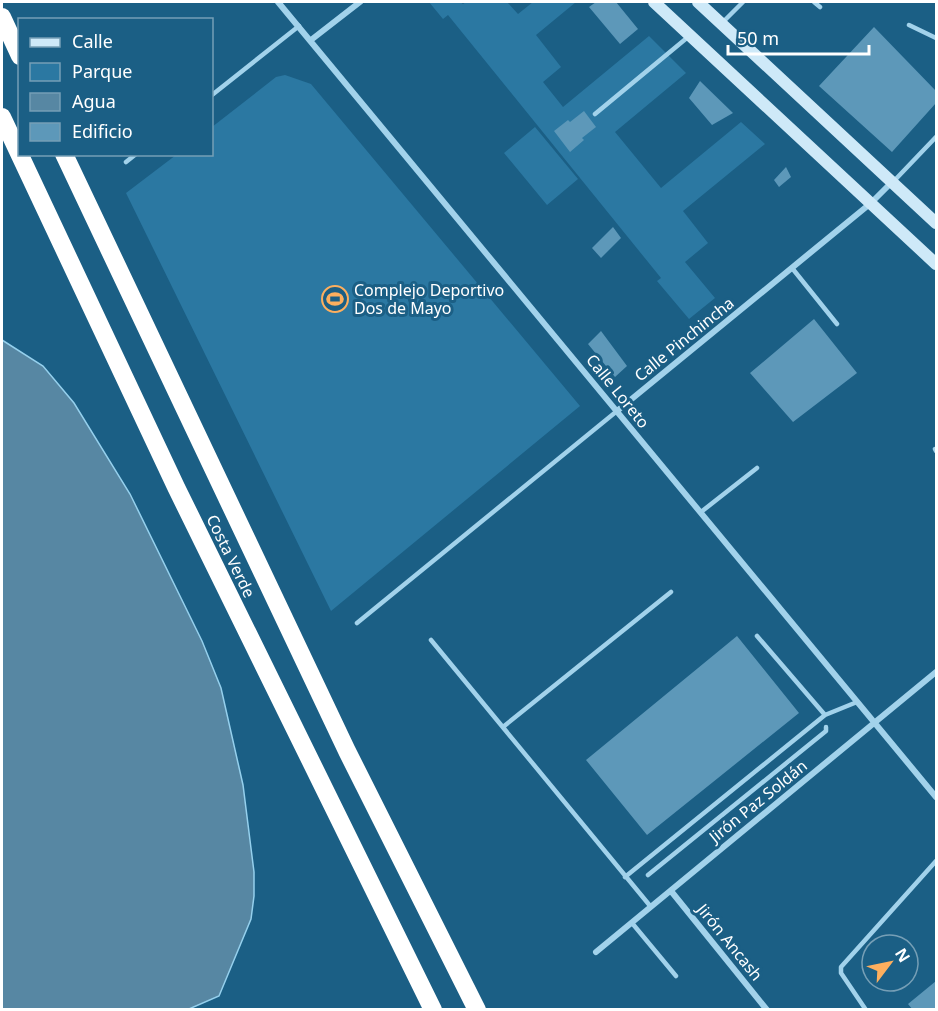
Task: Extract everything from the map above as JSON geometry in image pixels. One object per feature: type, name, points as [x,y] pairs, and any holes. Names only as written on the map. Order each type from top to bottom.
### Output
[{"type":"highway","points":[[2,16],[18,52]]},
{"type":"highway","name":"Costa Verde","points":[[2,117],[18,151]]},
{"type":"highway","name":"Costa Verde","points":[[20,156],[176,487],[433,1010]]},
{"type":"highway","name":"Costa Verde","points":[[65,156],[347,751],[477,1010]]},
{"type":"main road","points":[[654,2],[936,264]]},
{"type":"main road","points":[[698,2],[936,223]]},
{"type":"street","name":"Calle Loreto","points":[[278,2],[936,798]]},
{"type":"street","points":[[311,40],[360,2]]},
{"type":"street","name":"Calle Pinchincha","points":[[617,411],[871,203],[893,182]]},
{"type":"street","name":"Jirón Paz Soldán","points":[[596,952],[936,672]]},
{"type":"street","name":"Jirón Ancash","points":[[671,891],[767,1010]]},
{"type":"lane","points":[[722,23],[743,2]]},
{"type":"lane","points":[[814,2],[820,7]]},
{"type":"lane","points":[[909,25],[936,38]]},
{"type":"lane","points":[[213,94],[299,26]]},
{"type":"lane","points":[[595,114],[690,35]]},
{"type":"lane","name":"Calle Pinchincha","points":[[893,182],[936,136]]},
{"type":"lane","points":[[126,162],[134,156]]},
{"type":"lane","points":[[792,268],[837,324]]},
{"type":"lane","name":"Calle Pinchincha","points":[[357,623],[617,411]]},
{"type":"lane","points":[[701,512],[757,468]]},
{"type":"lane","points":[[503,728],[671,592]]},
{"type":"lane","points":[[757,636],[825,715]]},
{"type":"lane","points":[[431,640],[651,907]]},
{"type":"lane","points":[[626,877],[825,715],[857,702]]},
{"type":"lane","points":[[648,875],[826,731],[826,727]]},
{"type":"lane","points":[[866,1010],[841,973],[841,967],[936,861]]},
{"type":"lane","points":[[632,922],[676,976]]},
{"type":"green space","points":[[429,2],[460,2],[463,4],[466,2],[507,2],[518,14],[533,2],[576,2],[536,35],[561,67],[543,82],[563,107],[649,36],[686,73],[615,132],[661,188],[741,122],[765,144],[683,211],[708,243],[685,262],[715,298],[689,319],[657,281],[661,278],[448,15],[443,19]]},
{"type":"green space","name":"Complejo Deportivo Dos de Mayo","points":[[285,75],[311,84],[580,406],[331,611],[126,193],[175,156],[213,156],[213,126],[276,77]]},
{"type":"green space","points":[[535,127],[578,179],[547,205],[504,153]]},
{"type":"water","points":[[2,340],[43,366],[74,403],[130,494],[202,641],[221,688],[243,785],[254,872],[254,896],[251,919],[219,996],[189,1009],[2,1009]]},
{"type":"building","points":[[596,2],[616,2],[638,29],[620,44],[589,7]]},
{"type":"building","points":[[874,27],[936,91],[936,103],[892,152],[819,86]]},
{"type":"building","points":[[700,81],[733,113],[712,125],[689,98]]},
{"type":"building","points":[[584,111],[596,127],[570,152],[554,131]]},
{"type":"building","points":[[786,167],[791,177],[779,187],[774,180]]},
{"type":"building","points":[[613,227],[621,238],[601,258],[592,248]]},
{"type":"building","points":[[814,319],[857,373],[793,422],[750,373]]},
{"type":"building","points":[[601,331],[627,366],[615,377],[588,344]]},
{"type":"building","points":[[737,636],[799,713],[647,835],[586,760]]},
{"type":"building","points":[[936,981],[936,1010],[913,1010],[908,1004]]},
{"type":"place","name":"Complejo Deportivo Dos de Mayo","points":[[335,299]]}]
